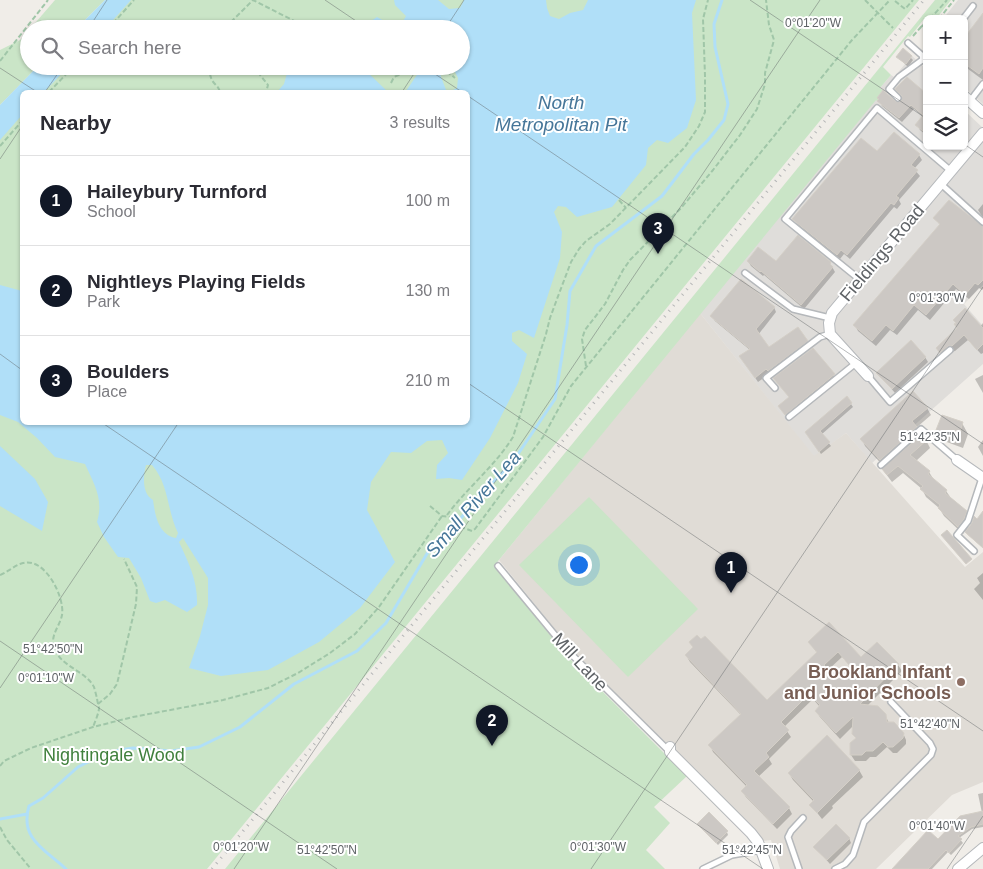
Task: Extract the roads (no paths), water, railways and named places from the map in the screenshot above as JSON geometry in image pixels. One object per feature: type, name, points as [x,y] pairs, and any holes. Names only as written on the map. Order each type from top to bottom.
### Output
[{"type":"street","points":[[968,99],[983,113]]},
{"type":"street","name":"Fieldings Road","points":[[830,334],[829,323],[840,302],[983,132]]},
{"type":"street","points":[[830,334],[868,376]]},
{"type":"street","points":[[957,460],[983,478]]},
{"type":"street","name":"Mill Lane","points":[[670,749],[751,833],[762,850],[768,869]]},
{"type":"street","points":[[958,869],[983,848]]},
{"type":"lane","points":[[966,15],[974,6]]},
{"type":"lane","points":[[908,43],[923,56]]},
{"type":"lane","points":[[898,98],[888,89],[899,77],[924,60]]},
{"type":"lane","points":[[968,97],[983,84]]},
{"type":"lane","points":[[859,279],[785,219],[877,108],[952,171]]},
{"type":"lane","points":[[941,184],[983,222]]},
{"type":"lane","points":[[745,273],[792,309],[831,318]]},
{"type":"lane","points":[[774,388],[766,378],[820,337],[830,334]]},
{"type":"lane","points":[[868,376],[890,402],[950,350]]},
{"type":"lane","points":[[789,417],[856,363]]},
{"type":"lane","points":[[880,465],[921,429],[957,460]]},
{"type":"lane","points":[[974,551],[957,535],[968,521],[983,478]]},
{"type":"lane","name":"Mill Lane","points":[[498,566],[569,652],[670,749]]},
{"type":"lane","points":[[835,869],[845,864],[853,855],[864,822],[931,756],[930,742],[891,702]]},
{"type":"lane","points":[[799,869],[788,837],[791,830],[803,818]]},
{"type":"lane","points":[[703,869],[732,855],[762,850]]},
{"type":"water","points":[[105,0],[131,0],[113,20],[85,20]]},
{"type":"water","name":"North Metropolitan Pit","points":[[394,0],[438,0],[449,9],[460,8],[464,0],[546,0],[550,16],[559,19],[570,13],[583,10],[588,0],[696,0],[692,13],[696,100],[687,128],[668,143],[657,140],[648,148],[646,165],[612,207],[577,217],[566,207],[558,206],[554,212],[562,232],[560,258],[534,338],[519,330],[512,333],[512,341],[527,354],[518,383],[490,438],[462,480],[436,479],[437,465],[448,453],[442,440],[427,441],[411,453],[391,452],[371,482],[367,510],[395,562],[360,608],[319,642],[268,670],[221,676],[189,668],[208,605],[208,578],[183,538],[179,542],[192,573],[197,597],[197,605],[187,612],[165,600],[156,603],[150,601],[141,578],[129,558],[118,557],[104,537],[97,522],[99,499],[85,464],[55,457],[22,425],[470,425],[470,90],[453,90],[457,88],[456,75],[470,75],[470,20],[404,20],[406,16],[395,5]],"holes":[[[146,465],[152,465],[158,472],[178,533],[176,538],[165,533],[161,528],[156,517],[153,500],[145,489],[144,475]]]},
{"type":"water","points":[[29,75],[60,75],[46,90],[20,90],[20,117],[0,140],[0,105]]},
{"type":"water","points":[[286,75],[370,75],[386,90],[279,90],[284,84]]},
{"type":"water","name":"North Metropolitan Pit","points":[[417,75],[440,75],[446,90],[407,90]]},
{"type":"water","name":"North Metropolitan Pit","points":[[0,285],[20,290],[20,424],[0,415]]},
{"type":"water","points":[[0,446],[35,479],[48,502],[42,531],[0,506]]},
{"type":"waterway","name":"Small River Lea","points":[[66,869],[36,843],[31,835],[27,817],[29,806],[43,798],[78,767],[108,752],[133,748],[171,751],[199,747],[240,727],[294,684],[357,651],[386,623],[428,552],[512,463],[555,399],[567,325],[570,291],[596,246],[662,196],[694,154],[724,120],[728,104],[715,47],[714,24],[722,0]]},
{"type":"waterway","points":[[0,819],[27,814]]},
{"type":"railway","points":[[212,869],[924,0]]},
{"type":"place","name":"Boulders","points":[[658,254]]},
{"type":"place","name":"Haileybury Turnford","points":[[731,593]]},
{"type":"place","name":"Brookland Infant and Junior Schools","points":[[961,682]]},
{"type":"place","name":"Nightleys Playing Fields","points":[[492,746]]},
{"type":"park label","name":"Nightingale Wood","points":[[114,755]]}]
